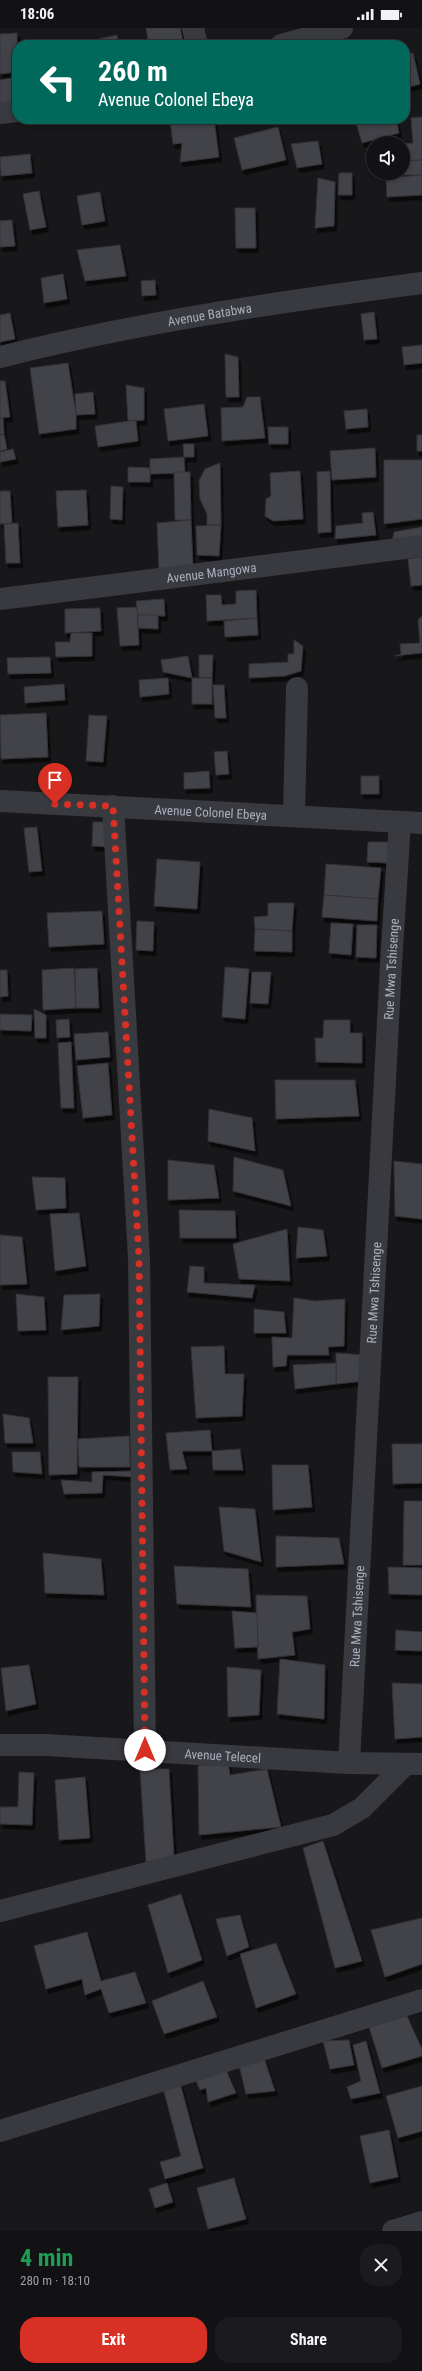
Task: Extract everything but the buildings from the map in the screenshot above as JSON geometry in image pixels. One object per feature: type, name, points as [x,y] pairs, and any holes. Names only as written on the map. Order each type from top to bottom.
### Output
[{"type":"street","points":[[193,28],[195,40]]},
{"type":"street","points":[[300,40],[342,28]]},
{"type":"street","points":[[0,113],[12,112]]},
{"type":"street","name":"Avenue Batabwa","points":[[0,357],[53,344],[172,320],[310,298],[422,283]]},
{"type":"street","name":"Avenue Mangowa","points":[[0,599],[422,546]]},
{"type":"street","points":[[294,816],[296,688]]},
{"type":"street","name":"Avenue Colonel Ebeya","points":[[0,802],[113,806],[422,823]]},
{"type":"street","points":[[113,806],[139,1258],[145,1750]]},
{"type":"street","name":"Rue Mwa Tshisenge","points":[[349,1763],[391,965],[400,822]]},
{"type":"street","name":"Avenue Telecel","points":[[0,1745],[46,1745],[349,1763],[414,1764]]},
{"type":"street","points":[[0,1911],[333,1825],[362,1808],[414,1764]]},
{"type":"street","points":[[0,2131],[422,2000]]},
{"type":"street","points":[[393,2231],[422,2222]]},
{"type":"route","points":[[55,804],[113,806],[139,1258],[144,1563],[145,1750]]}]
